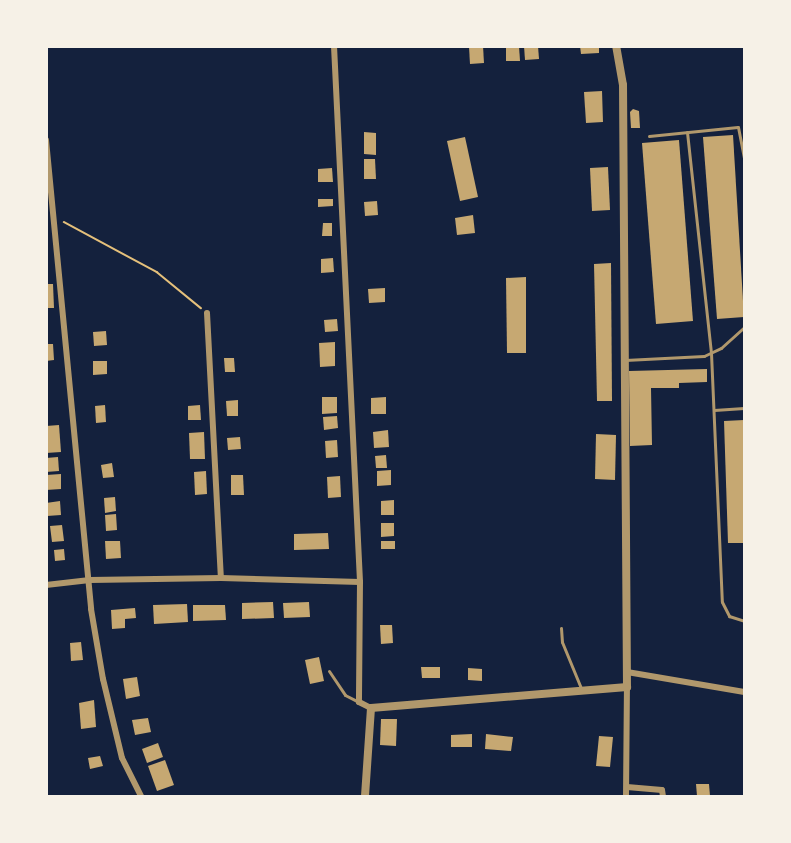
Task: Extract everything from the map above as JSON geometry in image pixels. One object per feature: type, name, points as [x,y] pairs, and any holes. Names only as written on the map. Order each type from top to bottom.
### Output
[{"type":"street","points":[[334,46],[360,582],[359,702],[370,708],[583,693],[627,687]]},
{"type":"street","points":[[617,48],[623,85],[626,796]]},
{"type":"street","points":[[46,140],[91,609],[102,679],[122,758],[141,796]]},
{"type":"street","points":[[207,313],[221,579]]},
{"type":"street","points":[[46,585],[90,580],[221,579],[360,582]]},
{"type":"street","points":[[627,672],[744,692]]},
{"type":"street","points":[[365,796],[370,708]]},
{"type":"street","points":[[627,787],[662,790],[663,796]]},
{"type":"lane","points":[[649,136],[738,127],[744,157]]},
{"type":"lane","points":[[687,132],[711,353],[722,602],[729,616],[744,621]]},
{"type":"lane","points":[[624,360],[694,357],[711,353],[744,327]]},
{"type":"lane","points":[[714,410],[744,408]]},
{"type":"lane","points":[[561,628],[562,642],[583,693]]},
{"type":"lane","points":[[329,671],[345,695],[359,702]]},
{"type":"path","points":[[53,216],[157,272],[207,313]]},
{"type":"building","points":[[483,46],[484,63],[470,64],[469,47]]},
{"type":"building","points":[[506,46],[519,46],[520,61],[506,61]]},
{"type":"building","points":[[524,46],[538,46],[539,59],[525,60]]},
{"type":"building","points":[[580,46],[599,46],[599,53],[581,54]]},
{"type":"building","points":[[602,91],[603,122],[586,123],[584,92]]},
{"type":"building","points":[[633,109],[639,111],[640,128],[631,128],[630,112]]},
{"type":"building","points":[[364,132],[376,133],[376,155],[364,154]]},
{"type":"building","points":[[733,135],[744,317],[717,319],[703,137]]},
{"type":"building","points":[[465,137],[478,197],[460,201],[447,141]]},
{"type":"building","points":[[679,140],[693,321],[656,324],[642,143]]},
{"type":"building","points":[[364,159],[375,159],[376,179],[364,179]]},
{"type":"building","points":[[608,167],[610,210],[592,211],[590,168]]},
{"type":"building","points":[[332,168],[333,182],[318,182],[318,169]]},
{"type":"building","points":[[318,199],[333,199],[333,206],[318,207]]},
{"type":"building","points":[[377,201],[378,215],[365,216],[364,202]]},
{"type":"building","points":[[473,215],[475,233],[457,235],[455,218]]},
{"type":"building","points":[[323,223],[332,223],[332,236],[322,236]]},
{"type":"building","points":[[333,258],[334,272],[321,273],[321,259]]},
{"type":"building","points":[[611,263],[612,401],[597,401],[594,264]]},
{"type":"building","points":[[526,277],[526,353],[507,353],[506,278]]},
{"type":"building","points":[[46,284],[53,284],[54,308],[46,308]]},
{"type":"building","points":[[385,288],[385,302],[369,303],[368,289]]},
{"type":"building","points":[[337,319],[338,331],[325,332],[324,320]]},
{"type":"building","points":[[106,331],[107,345],[94,346],[93,332]]},
{"type":"building","points":[[335,342],[335,366],[320,367],[319,343]]},
{"type":"building","points":[[46,344],[53,344],[54,360],[46,361]]},
{"type":"building","points":[[224,358],[234,358],[235,372],[225,372]]},
{"type":"building","points":[[93,361],[107,361],[107,374],[93,375]]},
{"type":"building","points":[[707,369],[707,382],[679,383],[679,388],[651,388],[652,445],[630,446],[629,371]]},
{"type":"building","points":[[322,397],[337,397],[337,413],[322,414]]},
{"type":"building","points":[[386,397],[386,414],[371,414],[371,398]]},
{"type":"building","points":[[238,400],[238,416],[227,416],[226,401]]},
{"type":"building","points":[[105,405],[106,422],[96,423],[95,406]]},
{"type":"building","points":[[200,405],[201,420],[188,420],[188,406]]},
{"type":"building","points":[[337,416],[338,428],[324,430],[323,417]]},
{"type":"building","points":[[744,420],[744,543],[728,543],[724,421]]},
{"type":"building","points":[[59,425],[61,452],[46,453],[46,426]]},
{"type":"building","points":[[388,430],[389,447],[374,448],[373,432]]},
{"type":"building","points":[[204,432],[205,459],[190,459],[189,433]]},
{"type":"building","points":[[596,434],[616,435],[615,480],[595,479]]},
{"type":"building","points":[[240,437],[241,449],[228,450],[227,438]]},
{"type":"building","points":[[337,440],[338,457],[326,458],[325,441]]},
{"type":"building","points":[[386,455],[387,468],[376,468],[375,456]]},
{"type":"building","points":[[58,457],[59,471],[46,472],[46,458]]},
{"type":"building","points":[[112,463],[114,477],[103,478],[101,465]]},
{"type":"building","points":[[391,470],[391,485],[377,486],[377,471]]},
{"type":"building","points":[[206,471],[207,494],[195,495],[194,472]]},
{"type":"building","points":[[61,474],[61,489],[46,490],[46,475]]},
{"type":"building","points":[[231,475],[243,475],[244,495],[231,495]]},
{"type":"building","points":[[340,476],[341,497],[328,498],[327,477]]},
{"type":"building","points":[[115,497],[116,511],[105,513],[104,498]]},
{"type":"building","points":[[394,500],[394,515],[381,515],[381,501]]},
{"type":"building","points":[[60,501],[61,515],[47,516],[46,503]]},
{"type":"building","points":[[116,514],[117,530],[106,531],[105,515]]},
{"type":"building","points":[[381,523],[394,523],[394,536],[381,537]]},
{"type":"building","points":[[62,525],[64,541],[52,542],[50,526]]},
{"type":"building","points":[[328,533],[329,549],[294,550],[294,534]]},
{"type":"building","points":[[105,541],[120,541],[121,558],[106,559]]},
{"type":"building","points":[[381,541],[395,541],[395,549],[381,549]]},
{"type":"building","points":[[64,549],[65,560],[55,561],[54,550]]},
{"type":"building","points":[[273,602],[274,618],[242,619],[242,603]]},
{"type":"building","points":[[309,602],[310,617],[284,618],[283,603]]},
{"type":"building","points":[[187,604],[188,622],[154,624],[153,605]]},
{"type":"building","points":[[193,605],[225,605],[226,620],[193,621]]},
{"type":"building","points":[[135,608],[136,618],[125,619],[125,628],[112,629],[111,610]]},
{"type":"building","points":[[380,625],[392,625],[393,643],[381,644]]},
{"type":"building","points":[[81,642],[83,660],[71,661],[70,643]]},
{"type":"building","points":[[319,657],[324,681],[310,684],[305,660]]},
{"type":"building","points":[[421,667],[440,667],[440,678],[422,678]]},
{"type":"building","points":[[468,668],[482,669],[482,681],[468,680]]},
{"type":"building","points":[[137,677],[140,696],[126,699],[123,679]]},
{"type":"building","points":[[94,700],[96,727],[81,729],[79,703]]},
{"type":"building","points":[[148,718],[151,732],[135,735],[132,720]]},
{"type":"building","points":[[381,719],[397,719],[396,746],[380,745]]},
{"type":"building","points":[[472,734],[472,747],[451,747],[451,735]]},
{"type":"building","points":[[486,734],[513,737],[511,751],[485,749]]},
{"type":"building","points":[[599,736],[613,737],[610,767],[596,766]]},
{"type":"building","points":[[158,743],[163,757],[147,763],[142,749]]},
{"type":"building","points":[[100,756],[103,766],[90,769],[88,758]]},
{"type":"building","points":[[165,760],[174,785],[157,791],[148,766]]},
{"type":"building","points":[[696,784],[709,784],[710,796],[697,796]]}]
